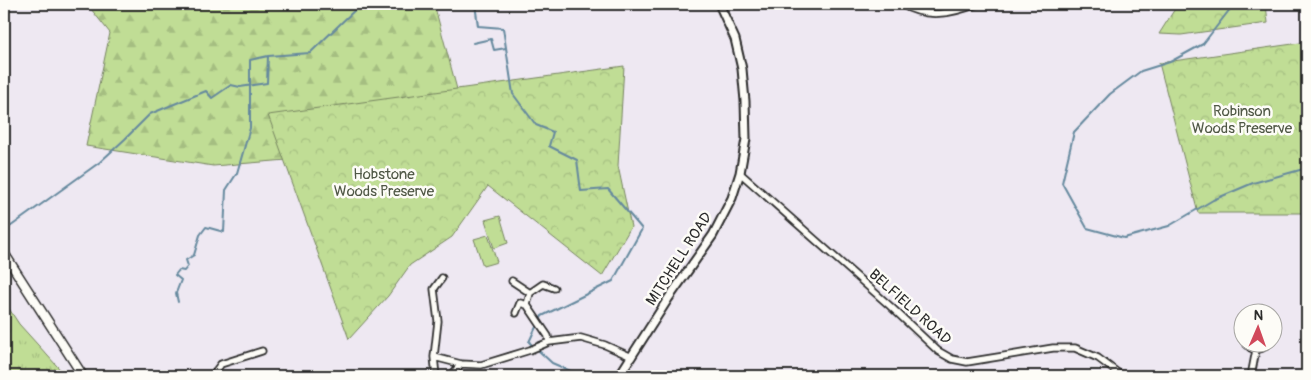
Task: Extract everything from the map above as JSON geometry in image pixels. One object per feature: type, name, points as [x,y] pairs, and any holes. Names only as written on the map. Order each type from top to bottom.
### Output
[{"type":"main road","points":[[4,253],[83,376]]},
{"type":"street","name":"MITCHELL ROAD","points":[[620,376],[668,299],[713,235],[732,198],[740,173],[745,148],[746,126],[742,69],[735,39],[719,4]]},
{"type":"street","points":[[901,4],[921,12],[940,14],[950,13],[976,4]]},
{"type":"street","name":"BELFIELD ROAD","points":[[740,173],[938,351],[952,359],[967,362],[1053,348],[1075,348],[1098,358],[1122,376]]},
{"type":"street","points":[[436,376],[434,358],[438,321],[434,288],[442,278]]},
{"type":"street","points":[[512,281],[530,293]]},
{"type":"street","points":[[527,305],[530,293],[543,284],[554,288]]},
{"type":"street","points":[[516,313],[520,303],[527,305],[548,336],[549,342]]},
{"type":"street","points":[[434,358],[461,364],[481,365],[549,342],[580,338],[605,344],[632,357]]},
{"type":"street","points":[[212,376],[220,364],[262,351]]},
{"type":"street","points":[[1250,376],[1256,352]]},
{"type":"street","points":[[451,376],[461,364]]},
{"type":"green space","points":[[87,4],[434,4],[472,145],[213,166],[86,146],[110,33]]},
{"type":"green space","points":[[1178,4],[1266,4],[1268,23],[1181,35],[1159,34]]},
{"type":"green space","name":"Robinson Woods Preserve","points":[[1307,42],[1307,213],[1198,213],[1159,63]]},
{"type":"green space","name":"Hobstone Woods Preserve","points":[[624,66],[618,166],[631,227],[602,276],[488,186],[452,237],[410,265],[388,296],[349,339],[268,115]]},
{"type":"green space","points":[[500,216],[508,243],[494,248],[485,220]]},
{"type":"green space","points":[[488,235],[497,262],[483,266],[474,239]]},
{"type":"green space","points":[[4,301],[19,324],[66,376],[4,376]]},
{"type":"waterway","points":[[178,302],[176,293],[181,280],[175,275],[179,270],[184,271],[188,266],[186,260],[194,255],[200,235],[206,227],[224,232],[226,190],[237,173],[250,128],[250,60],[268,56],[310,53],[361,4]]},
{"type":"waterway","points":[[475,4],[478,26],[503,28],[513,94],[536,125],[553,132],[549,146],[577,160],[581,191],[608,189],[642,229],[613,281],[541,318]]},
{"type":"waterway","points":[[1234,4],[1203,44],[1170,62],[1141,71],[1110,94],[1074,132],[1062,183],[1087,228],[1124,238],[1169,226],[1213,200],[1253,183],[1307,168]]},
{"type":"waterway","points":[[473,43],[491,39],[494,50],[506,48]]},
{"type":"waterway","points":[[7,229],[100,162],[150,114],[206,91],[212,98],[231,85],[240,87],[267,83],[268,56]]},
{"type":"waterway","points":[[532,345],[529,342],[536,327]]},
{"type":"waterway","points":[[539,351],[552,363],[582,376]]}]
